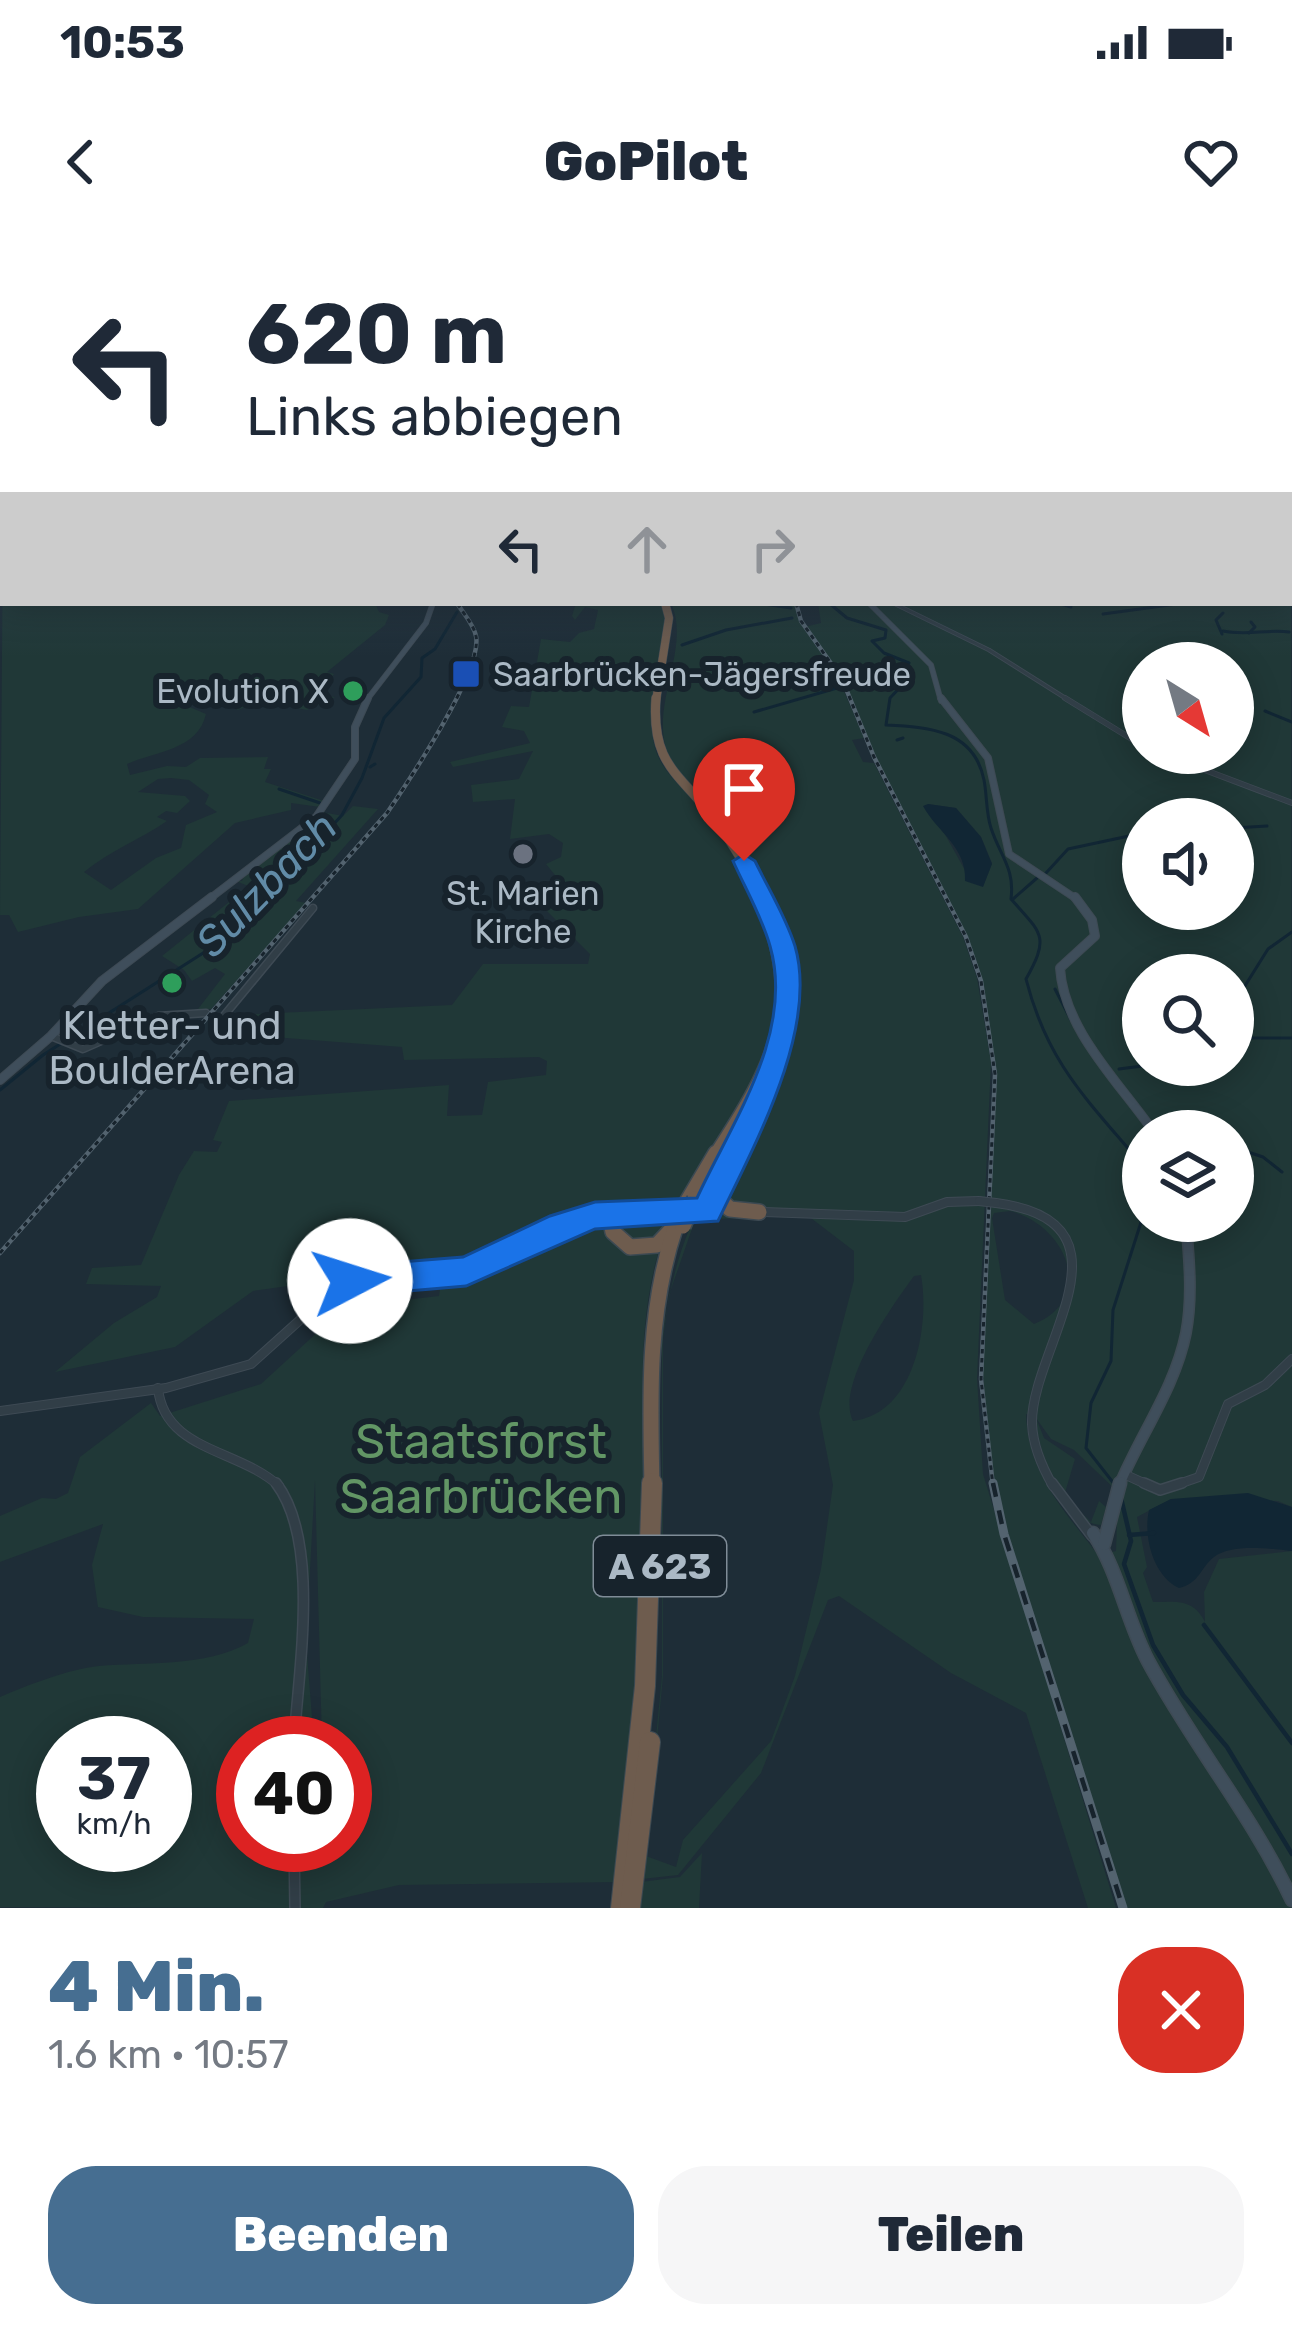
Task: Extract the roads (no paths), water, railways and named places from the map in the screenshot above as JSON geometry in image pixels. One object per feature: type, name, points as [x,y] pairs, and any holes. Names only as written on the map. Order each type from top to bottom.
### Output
[{"type":"highway","name":"A 623","points":[[667,606],[672,618],[659,726],[661,747],[677,774],[729,833],[787,961],[790,998],[784,1036],[754,1102],[691,1199]]},
{"type":"highway","name":"A 623","points":[[621,1908],[641,1748],[651,1593],[652,1329],[662,1267],[691,1199],[769,1062],[782,1023],[786,984],[774,934],[731,845],[713,816],[668,768],[658,747],[667,606]]},
{"type":"highway","points":[[707,1211],[754,1102]]},
{"type":"highway","points":[[718,1186],[718,1198],[727,1208],[759,1212]]},
{"type":"highway","points":[[609,1213],[613,1232],[630,1247],[657,1245],[678,1225]]},
{"type":"highway","name":"A 623","points":[[630,1908],[649,1750],[659,1594],[658,1329],[678,1225]]},
{"type":"main road","points":[[0,1080],[51,1036],[96,986],[316,817],[355,759],[355,727],[368,697],[426,623],[432,606]]},
{"type":"main road","points":[[872,606],[916,645],[931,665],[943,706],[983,749],[1009,854],[1076,897],[1090,914],[1095,936],[1060,968],[1059,981],[1074,1016],[1139,1110]]},
{"type":"main road","points":[[1095,1536],[1173,1372],[1187,1331],[1186,1242]]},
{"type":"main road","points":[[1095,1536],[1106,1552],[1152,1668],[1250,1819],[1292,1900]]},
{"type":"main road","points":[[1095,1536],[1113,1571]]},
{"type":"street","points":[[899,606],[988,650],[1122,734]]},
{"type":"street","points":[[1214,774],[1292,803]]},
{"type":"street","points":[[218,1017],[313,908]]},
{"type":"street","points":[[51,1036],[83,1049],[130,1025],[180,1011],[206,1013]]},
{"type":"street","points":[[0,1411],[158,1388],[251,1364],[311,1310],[356,1279],[466,1271],[561,1226],[609,1213],[905,1217],[956,1200],[979,1201],[1041,1217],[1060,1234],[1072,1255],[1073,1284],[1034,1397],[1032,1426],[1048,1480],[1095,1536]]},
{"type":"street","points":[[1118,1480],[1160,1490],[1199,1477],[1228,1404],[1265,1385],[1292,1359]]},
{"type":"street","points":[[158,1388],[160,1410],[174,1429],[260,1468],[290,1502],[300,1566],[296,1716]]},
{"type":"street","points":[[295,1872],[295,1908]]},
{"type":"water","points":[[923,806],[956,808],[981,837],[992,864],[983,887],[965,881],[961,859]]},
{"type":"water","points":[[1248,1493],[1292,1507],[1292,1551],[1231,1550],[1214,1557],[1186,1586],[1179,1588],[1170,1582],[1152,1554],[1149,1510],[1171,1499]]},
{"type":"waterway","points":[[777,606],[791,608]]},
{"type":"waterway","points":[[833,606],[847,618],[886,630],[885,638],[872,641],[884,653],[909,663],[904,668],[908,679],[890,698],[886,725],[947,734],[979,763],[989,822],[1011,879],[1011,899],[1039,936],[1038,953],[1026,979],[1035,1009],[1058,1059],[1122,1141]]},
{"type":"waterway","points":[[1103,614],[1162,606]]},
{"type":"waterway","name":"Sulzbach","points":[[0,1090],[43,1055],[211,948],[323,836],[342,815],[362,778],[384,718],[421,677],[422,658],[435,649],[457,612]]},
{"type":"waterway","points":[[1222,634],[1216,620],[1223,613]]},
{"type":"waterway","points":[[682,645],[726,630],[792,618]]},
{"type":"waterway","points":[[1250,632],[1255,627],[1251,622]]},
{"type":"waterway","points":[[1223,631],[1250,632]]},
{"type":"waterway","points":[[1250,632],[1289,632]]},
{"type":"waterway","points":[[854,687],[899,683]]},
{"type":"waterway","points":[[748,692],[793,685],[834,688]]},
{"type":"waterway","points":[[754,712],[837,688]]},
{"type":"waterway","points":[[1265,711],[1292,722]]},
{"type":"waterway","points":[[897,740],[903,738]]},
{"type":"waterway","points":[[370,767],[375,764]]},
{"type":"waterway","points":[[279,789],[320,803]]},
{"type":"waterway","points":[[1254,827],[1267,826]]},
{"type":"waterway","points":[[1046,873],[1068,849],[1122,837]]},
{"type":"waterway","points":[[1013,899],[1037,878]]},
{"type":"waterway","points":[[1254,971],[1268,949],[1292,932]]},
{"type":"waterway","points":[[1055,989],[1071,1020]]},
{"type":"waterway","points":[[1254,1038],[1292,1038]]},
{"type":"waterway","points":[[1254,1154],[1282,1172]]},
{"type":"waterway","points":[[1115,1485],[1086,1448],[1091,1403],[1111,1361],[1113,1310],[1135,1242]]},
{"type":"waterway","points":[[1121,1498],[1130,1535]]},
{"type":"waterway","points":[[1130,1535],[1154,1533]]},
{"type":"waterway","points":[[1130,1535],[1124,1564],[1153,1645],[1183,1695],[1227,1747],[1292,1854]]},
{"type":"waterway","points":[[1204,1625],[1292,1743]]},
{"type":"railway","points":[[0,1253],[387,813],[442,726],[468,674],[476,636],[459,606]]},
{"type":"railway","points":[[797,606],[801,621],[842,679],[874,757],[966,937],[981,981],[995,1074],[981,1379],[993,1486]]},
{"type":"railway","points":[[993,1483],[1004,1534],[1123,1908]]},
{"type":"place","name":"Saarbrücken-Jägersfreude","points":[[466,674]]},
{"type":"place","name":"Evolution X","points":[[353,691]]},
{"type":"place","name":"St. Marien Kirche","points":[[523,854]]},
{"type":"place","name":"Kletter- und BoulderArena","points":[[172,983]]},
{"type":"park label","name":"Staatsforst Saarbrücken","points":[[481,1468]]}]
